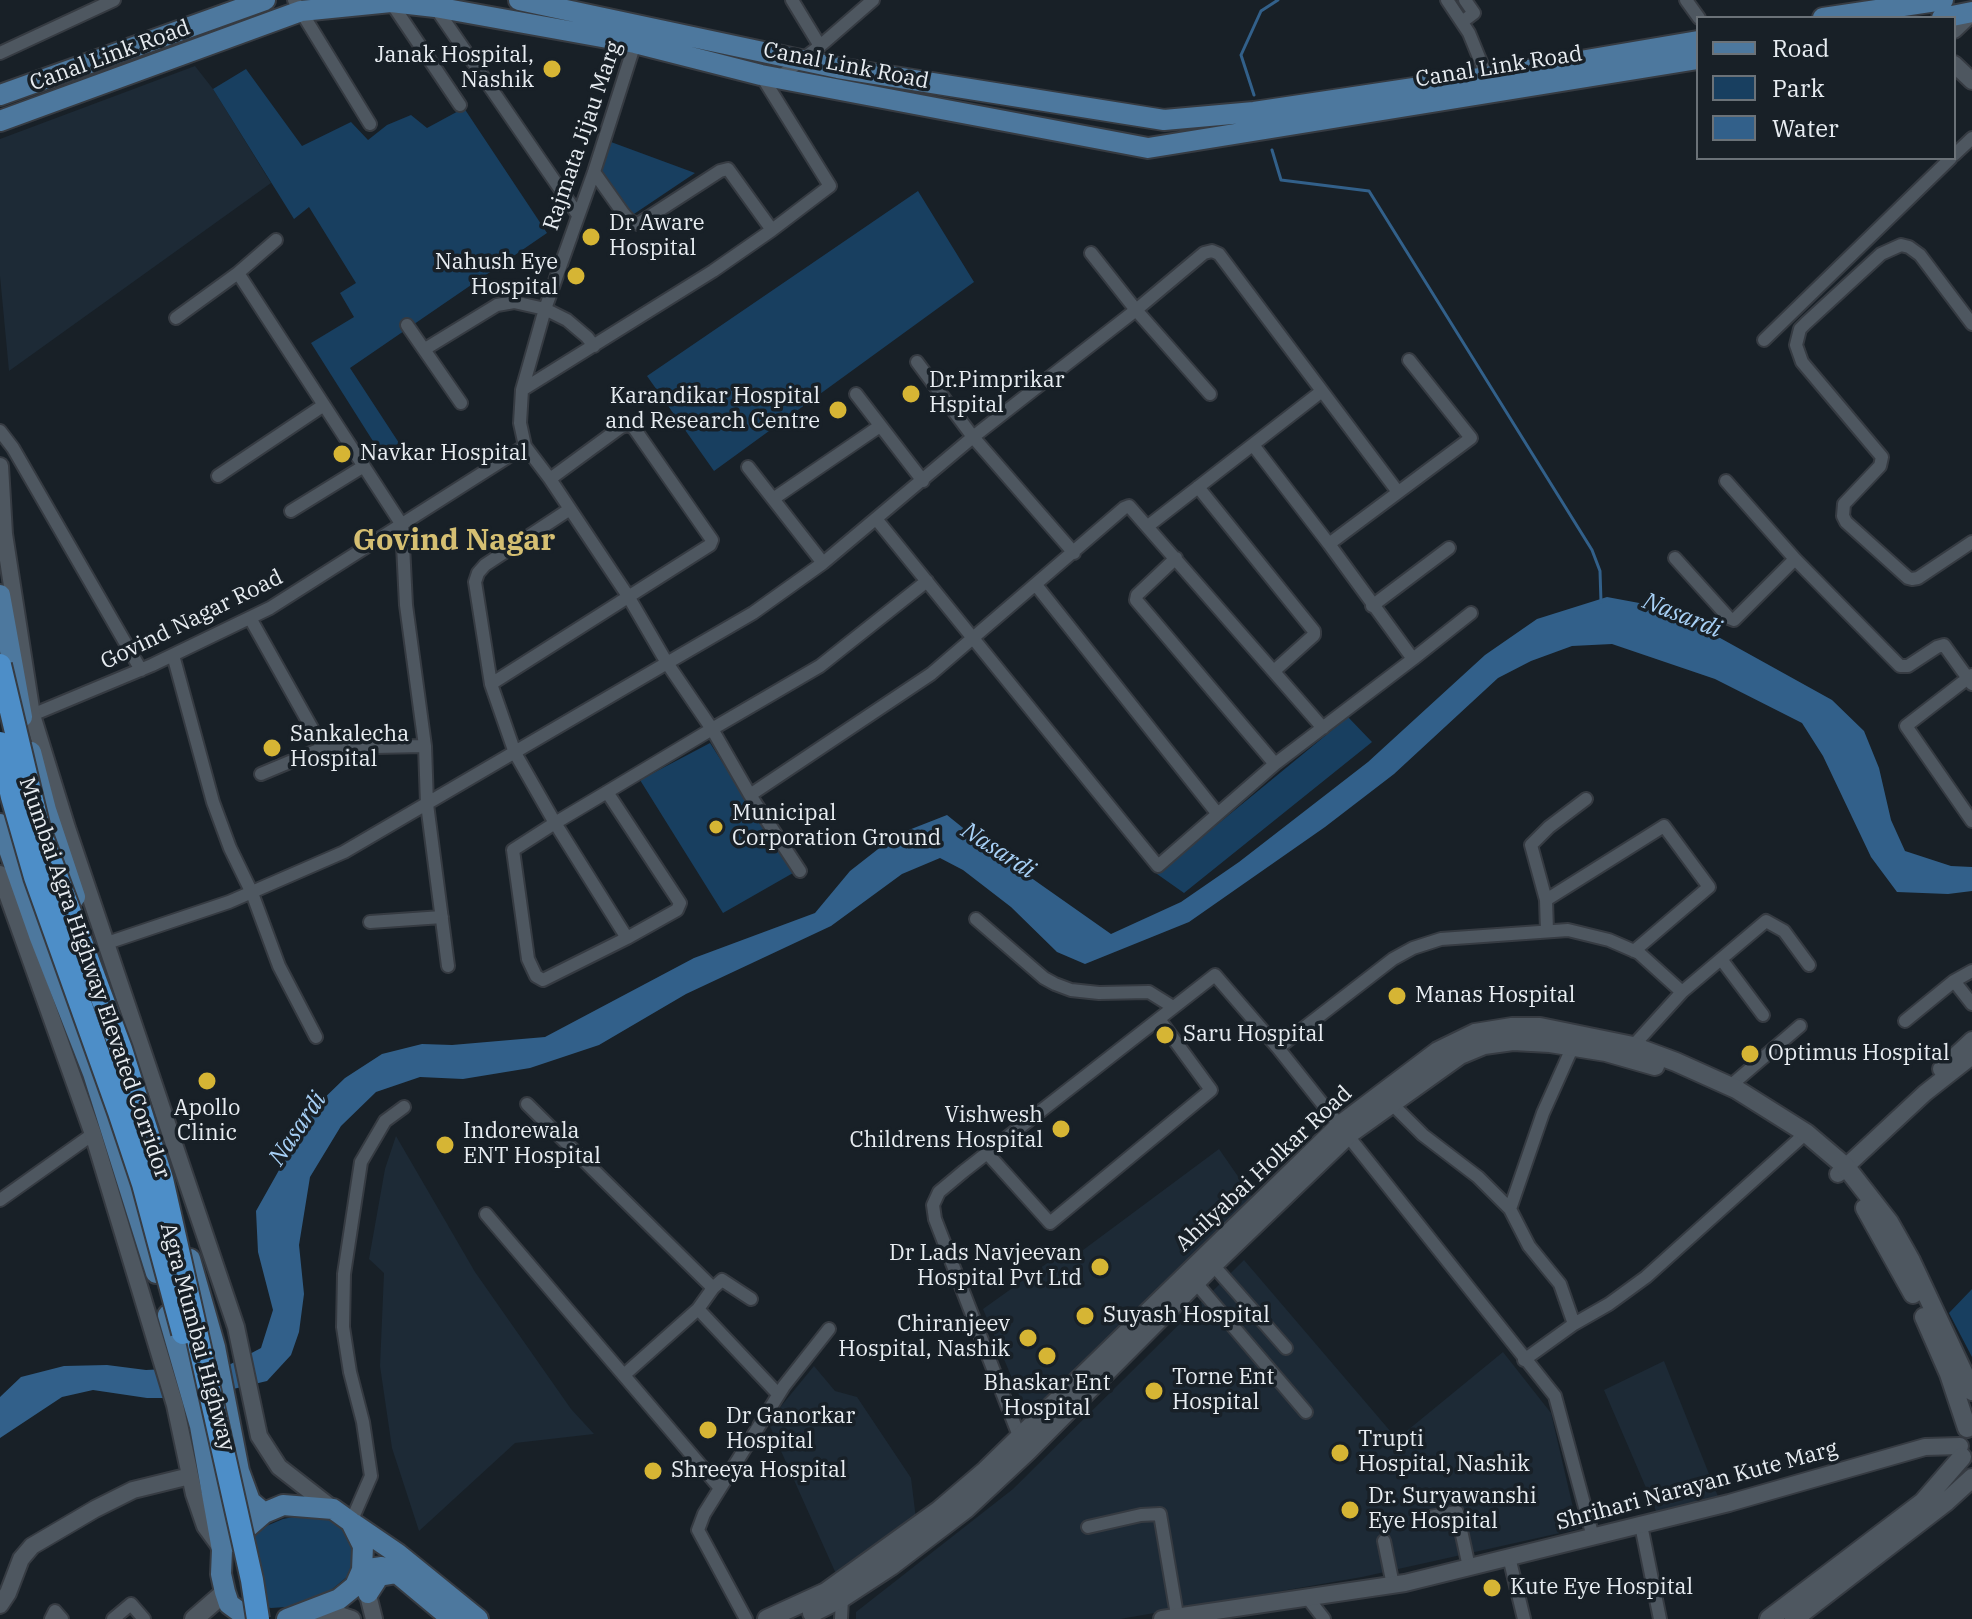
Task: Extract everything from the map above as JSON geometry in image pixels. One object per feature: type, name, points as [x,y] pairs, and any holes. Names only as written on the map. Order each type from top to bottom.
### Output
[{"type":"highway","name":"Mumbai Agra Highway Elevated Corridor","points":[[0,665],[39,829],[121,1049],[162,1179],[246,1552],[239,1613]]},
{"type":"highway","name":"Mumbai Agra Highway Elevated Corridor","points":[[0,743],[35,877],[143,1184],[185,1339],[239,1569],[239,1613]]},
{"type":"main road","name":"Canal Link Road","points":[[0,95],[265,0]]},
{"type":"main road","name":"Canal Link Road","points":[[519,0],[769,76],[1148,148],[1696,59]]},
{"type":"main road","points":[[1828,16],[1851,6],[1906,11],[1943,0]]},
{"type":"main road","name":"Canal Link Road","points":[[0,121],[297,6],[390,1],[434,4],[639,34],[1164,120],[1254,112],[1696,41]]},
{"type":"main road","points":[[1187,141],[1188,118]]},
{"type":"main road","points":[[0,595],[22,715],[46,810],[128,1043],[215,1347],[239,1471],[250,1501],[264,1513]]},
{"type":"main road","name":"Agra Mumbai Highway","points":[[0,824],[93,1073],[140,1215],[198,1421],[222,1550],[221,1574],[239,1613]]},
{"type":"main road","points":[[20,882],[65,867]]},
{"type":"main road","name":"Ahilyabai Holkar Road","points":[[799,1619],[842,1598],[891,1566],[967,1508],[1023,1445],[1344,1130],[1438,1051],[1475,1033],[1512,1027],[1540,1027],[1633,1046],[1729,1087],[1802,1137],[1842,1170],[1896,1235],[1972,1391]]},
{"type":"main road","name":"Ahilyabai Holkar Road","points":[[767,1619],[826,1592],[1023,1445],[1196,1283],[1344,1130],[1391,1103],[1460,1055],[1484,1045],[1513,1041],[1606,1052],[1671,1071],[1719,1092],[1802,1137]]},
{"type":"main road","name":"Ahilyabai Holkar Road","points":[[1842,1170],[1910,1287],[1949,1374],[1967,1444]]},
{"type":"main road","points":[[1770,1619],[1923,1502],[1967,1444]]},
{"type":"main road","points":[[1794,1619],[1947,1501],[1972,1478]]},
{"type":"main road","points":[[222,1550],[264,1513],[283,1505],[333,1509],[418,1569],[478,1619]]},
{"type":"main road","points":[[287,1619],[308,1615],[339,1599],[355,1586],[362,1570],[363,1546],[351,1522]]},
{"type":"main road","points":[[362,1570],[382,1567],[397,1573],[452,1619]]},
{"type":"main road","points":[[368,1593],[379,1576],[397,1573]]},
{"type":"main road","points":[[194,1619],[239,1613]]},
{"type":"street","points":[[0,53],[114,0]]},
{"type":"street","points":[[792,0],[820,46]]},
{"type":"street","points":[[522,390],[713,271],[830,186],[769,76],[800,61],[873,0]]},
{"type":"street","points":[[1447,0],[1469,33],[1487,77]]},
{"type":"street","points":[[1462,22],[1474,13],[1465,0]]},
{"type":"street","points":[[390,1],[460,105]]},
{"type":"street","points":[[434,4],[578,215]]},
{"type":"street","points":[[297,6],[370,124]]},
{"type":"street","points":[[1956,28],[1972,13]]},
{"type":"street","name":"Rajmata Jijau Marg","points":[[525,446],[520,423],[522,390],[545,309],[639,34]]},
{"type":"street","points":[[1956,66],[1972,81]]},
{"type":"street","points":[[1956,154],[1972,138]]},
{"type":"street","points":[[1764,340],[1950,160]]},
{"type":"street","points":[[594,172],[623,213],[638,224],[720,171],[728,169],[772,230]]},
{"type":"street","points":[[176,318],[238,273],[276,240]]},
{"type":"street","points":[[1972,324],[1920,255],[1901,245],[1881,254],[1806,323],[1800,329],[1796,345],[1802,362],[1882,457],[1880,466],[1844,504],[1846,522],[1912,579],[1972,542]]},
{"type":"street","points":[[107,943],[252,893],[344,852],[753,613],[877,520],[973,437],[1204,253],[1212,251],[1219,254],[1398,492]]},
{"type":"street","points":[[1091,253],[1210,394]]},
{"type":"street","points":[[238,273],[402,525],[406,605],[425,746],[427,804],[448,966]]},
{"type":"street","points":[[425,349],[497,305],[514,302],[545,309],[574,325],[594,346]]},
{"type":"street","points":[[407,325],[461,403]]},
{"type":"street","points":[[1329,544],[1471,438],[1409,360]]},
{"type":"street","points":[[917,362],[973,437],[1074,553]]},
{"type":"street","points":[[1148,526],[1322,391]]},
{"type":"street","points":[[856,394],[923,481]]},
{"type":"street","points":[[218,476],[324,405]]},
{"type":"street","points":[[491,684],[710,545],[712,536],[634,428],[628,425],[550,479]]},
{"type":"street","points":[[773,499],[880,426]]},
{"type":"street","points":[[0,431],[13,448],[141,670]]},
{"type":"street","points":[[1253,445],[1413,659]]},
{"type":"street","points":[[525,446],[628,596],[667,663],[800,871]]},
{"type":"street","name":"Govind Nagar Road","points":[[32,715],[141,670],[270,608],[525,446]]},
{"type":"street","points":[[0,466],[4,534],[32,715],[67,828],[236,1327],[259,1436],[279,1467],[333,1509]]},
{"type":"street","points":[[291,511],[364,466]]},
{"type":"street","points":[[748,467],[823,563]]},
{"type":"street","points":[[1726,481],[1795,559],[1900,666],[1908,666],[1944,645],[1971,679],[1906,726],[1972,821]]},
{"type":"street","points":[[1198,487],[1314,631],[1314,635],[1274,671]]},
{"type":"street","points":[[750,795],[931,674],[1124,508],[1133,508],[1323,728]]},
{"type":"street","points":[[570,509],[485,565],[475,582],[491,684],[515,753],[627,938]]},
{"type":"street","points":[[877,520],[1158,866],[1275,764],[1471,613]]},
{"type":"street","points":[[1372,606],[1449,548]]},
{"type":"street","points":[[1176,558],[1137,595],[1136,600],[1275,764]]},
{"type":"street","points":[[1675,558],[1734,620],[1795,559]]},
{"type":"street","points":[[607,792],[680,903],[677,910],[543,980],[536,976],[528,959],[513,850],[555,823],[712,729],[820,666],[927,581]]},
{"type":"street","points":[[1036,585],[1217,813]]},
{"type":"street","points":[[250,618],[323,748]]},
{"type":"street","points":[[173,655],[213,802],[230,848],[252,893],[279,966],[316,1037]]},
{"type":"street","points":[[261,774],[323,748],[425,746]]},
{"type":"street","points":[[1547,931],[1546,900],[1531,845],[1586,799]]},
{"type":"street","points":[[1546,900],[1664,826],[1709,887],[1634,951]]},
{"type":"street","points":[[0,874],[93,1134],[175,1405],[190,1476],[205,1526],[222,1550]]},
{"type":"street","points":[[370,922],[442,917]]},
{"type":"street","points":[[976,919],[1055,984],[1071,990],[1099,993],[1149,992],[1173,1007]]},
{"type":"street","points":[[1633,1046],[1682,992],[1766,921],[1784,931],[1809,965]]},
{"type":"street","points":[[1278,1048],[1393,959],[1413,948],[1441,939],[1568,930],[1609,940],[1634,951],[1682,992]]},
{"type":"street","points":[[1721,959],[1763,1015]]},
{"type":"street","points":[[1905,1021],[1954,981],[1972,971]]},
{"type":"street","points":[[1023,1445],[935,1219],[933,1205],[939,1192],[1215,975],[1278,1048],[1555,1396],[1593,1537]]},
{"type":"street","points":[[1954,981],[1972,1004]]},
{"type":"street","points":[[987,1153],[1050,1223],[1211,1090],[1159,1019]]},
{"type":"street","points":[[1729,1087],[1800,1026]]},
{"type":"street","points":[[1925,1093],[1942,1068],[1972,1040]]},
{"type":"street","points":[[1510,1209],[1543,1113],[1573,1046]]},
{"type":"street","points":[[1842,1170],[1925,1093],[1972,1056]]},
{"type":"street","points":[[1391,1103],[1423,1135],[1478,1177],[1510,1209],[1529,1246],[1560,1284],[1574,1324]]},
{"type":"street","points":[[527,1104],[713,1288]]},
{"type":"street","points":[[351,1522],[371,1476],[343,1327],[344,1274],[361,1162],[385,1121],[404,1107]]},
{"type":"street","points":[[0,1200],[93,1134]]},
{"type":"street","points":[[1524,1360],[1646,1277],[1802,1137]]},
{"type":"street","points":[[486,1214],[720,1488]]},
{"type":"street","points":[[1213,1265],[1286,1348]]},
{"type":"street","points":[[624,1375],[698,1309],[722,1280],[751,1299]]},
{"type":"street","points":[[1196,1283],[1306,1412]]},
{"type":"street","points":[[698,1309],[778,1394]]},
{"type":"street","points":[[746,1619],[698,1530],[704,1514],[778,1394],[829,1329]]},
{"type":"street","name":"Shrihari Narayan Kute Marg","points":[[1173,1618],[1393,1585],[1729,1503],[1925,1447],[1967,1444]]},
{"type":"street","points":[[0,1605],[21,1559],[32,1546],[133,1490],[190,1476]]},
{"type":"street","points":[[1424,1518],[1457,1512],[1469,1567]]},
{"type":"street","points":[[1088,1527],[1160,1514],[1173,1618]]},
{"type":"street","points":[[1641,1525],[1660,1619]]},
{"type":"street","points":[[1384,1541],[1393,1585]]},
{"type":"street","points":[[1509,1557],[1524,1619]]},
{"type":"street","points":[[362,1570],[374,1619]]},
{"type":"street","points":[[1307,1597],[1324,1619]]},
{"type":"street","points":[[841,1619],[842,1598]]},
{"type":"street","points":[[113,1619],[131,1604],[144,1619]]},
{"type":"street","points":[[51,1619],[55,1611],[62,1619]]},
{"type":"street","points":[[308,1615],[331,1612],[352,1619]]},
{"type":"shaded area","points":[[195,66],[213,89],[271,183],[9,371],[0,276],[0,139]]},
{"type":"shaded area","points":[[396,1136],[475,1272],[571,1409],[594,1434],[515,1443],[419,1531],[392,1448],[380,1366],[384,1273],[369,1259],[385,1169]]},
{"type":"shaded area","points":[[1219,1149],[1253,1198],[1029,1419],[983,1309],[1067,1249],[1075,1256]]},
{"type":"shaded area","points":[[1244,1260],[1397,1439],[1503,1352],[1551,1413],[1578,1529],[1362,1577],[1120,1619],[856,1619],[856,1612],[1013,1489]]},
{"type":"shaded area","points":[[1664,1361],[1719,1499],[1659,1518],[1604,1390]]},
{"type":"shaded area","points":[[814,1366],[835,1391],[857,1397],[911,1478],[916,1519],[837,1576],[768,1422]]},
{"type":"green space","points":[[246,69],[302,146],[351,122],[368,140],[387,125],[411,115],[427,128],[464,108],[547,233],[350,368],[399,443],[383,457],[311,343],[354,317],[340,293],[356,283],[309,207],[294,219],[213,89]]},
{"type":"green space","points":[[611,142],[695,173],[631,216],[598,173]]},
{"type":"green space","points":[[918,191],[974,282],[714,471],[647,376]]},
{"type":"green space","points":[[1348,717],[1372,742],[1184,893],[1157,874]]},
{"type":"green space","name":"Municipal Corporation Ground","points":[[710,743],[793,873],[723,913],[640,780]]},
{"type":"green space","points":[[1972,1289],[1972,1357],[1949,1313]]},
{"type":"green space","points":[[303,1515],[325,1517],[350,1537],[354,1552],[348,1576],[324,1596],[301,1606],[271,1608],[243,1598],[237,1552],[264,1527]]},
{"type":"water","points":[[1607,597],[1666,608],[1832,700],[1864,731],[1879,768],[1891,820],[1905,851],[1951,866],[1972,867],[1972,891],[1948,894],[1897,892],[1871,857],[1823,756],[1802,723],[1715,679],[1612,644],[1572,646],[1531,661],[1498,678],[1394,774],[1325,827],[1189,922],[1085,964],[1057,952],[1011,907],[963,870],[940,858],[902,874],[831,926],[686,994],[599,1045],[530,1068],[463,1079],[420,1077],[376,1092],[341,1126],[310,1177],[299,1245],[304,1294],[299,1332],[291,1355],[267,1381],[195,1398],[147,1398],[93,1390],[62,1397],[0,1438],[0,1397],[21,1377],[64,1366],[107,1365],[146,1370],[227,1366],[261,1348],[273,1310],[258,1252],[256,1211],[314,1108],[345,1078],[382,1054],[422,1044],[452,1045],[545,1037],[694,958],[815,913],[850,871],[896,835],[947,815],[1111,934],[1181,902],[1239,862],[1368,762],[1485,655],[1537,619]]},
{"type":"waterway","points":[[1254,95],[1241,55],[1261,11],[1278,0]]},
{"type":"waterway","points":[[1272,150],[1281,180],[1369,191],[1592,550],[1600,571],[1601,602]]},
{"type":"place","name":"Janak Hospital, Nashik","points":[[552,69]]},
{"type":"place","name":"Dr Aware Hospital","points":[[591,237]]},
{"type":"place","name":"Nahush Eye Hospital","points":[[576,276]]},
{"type":"place","name":"Dr.Pimprikar Hspital","points":[[911,394]]},
{"type":"place","name":"Karandikar Hospital and Research Centre","points":[[838,410]]},
{"type":"place","name":"Navkar Hospital","points":[[342,454]]},
{"type":"place","name":"Sankalecha Hospital","points":[[272,748]]},
{"type":"place","name":"Municipal Corporation Ground","points":[[716,827]]},
{"type":"place","name":"Manas Hospital","points":[[1397,996]]},
{"type":"place","name":"Saru Hospital","points":[[1165,1035]]},
{"type":"place","name":"Optimus Hospital","points":[[1750,1054]]},
{"type":"place","name":"Apollo Clinic","points":[[207,1081]]},
{"type":"place","name":"Vishwesh Childrens Hospital","points":[[1061,1129]]},
{"type":"place","name":"Indorewala ENT Hospital","points":[[445,1145]]},
{"type":"place","name":"Dr Lads Navjeevan Hospital Pvt Ltd","points":[[1100,1267]]},
{"type":"place","name":"Suyash Hospital","points":[[1085,1316]]},
{"type":"place","name":"Chiranjeev Hospital, Nashik","points":[[1028,1338]]},
{"type":"place","name":"Bhaskar Ent Hospital","points":[[1047,1356]]},
{"type":"place","name":"Torne Ent Hospital","points":[[1154,1391]]},
{"type":"place","name":"Dr Ganorkar Hospital","points":[[708,1430]]},
{"type":"place","name":"Trupti Hospital, Nashik","points":[[1340,1453]]},
{"type":"place","name":"Shreeya Hospital","points":[[653,1471]]},
{"type":"place","name":"Dr. Suryawanshi Eye Hospital","points":[[1350,1510]]},
{"type":"place","name":"Kute Eye Hospital","points":[[1492,1588]]},
{"type":"district","name":"Govind Nagar","points":[[454,541]]},
{"type":"water label","name":"Nasardi","points":[[1682,616]]},
{"type":"water label","name":"Nasardi","points":[[998,851]]},
{"type":"water label","name":"Nasardi","points":[[298,1129]]}]
